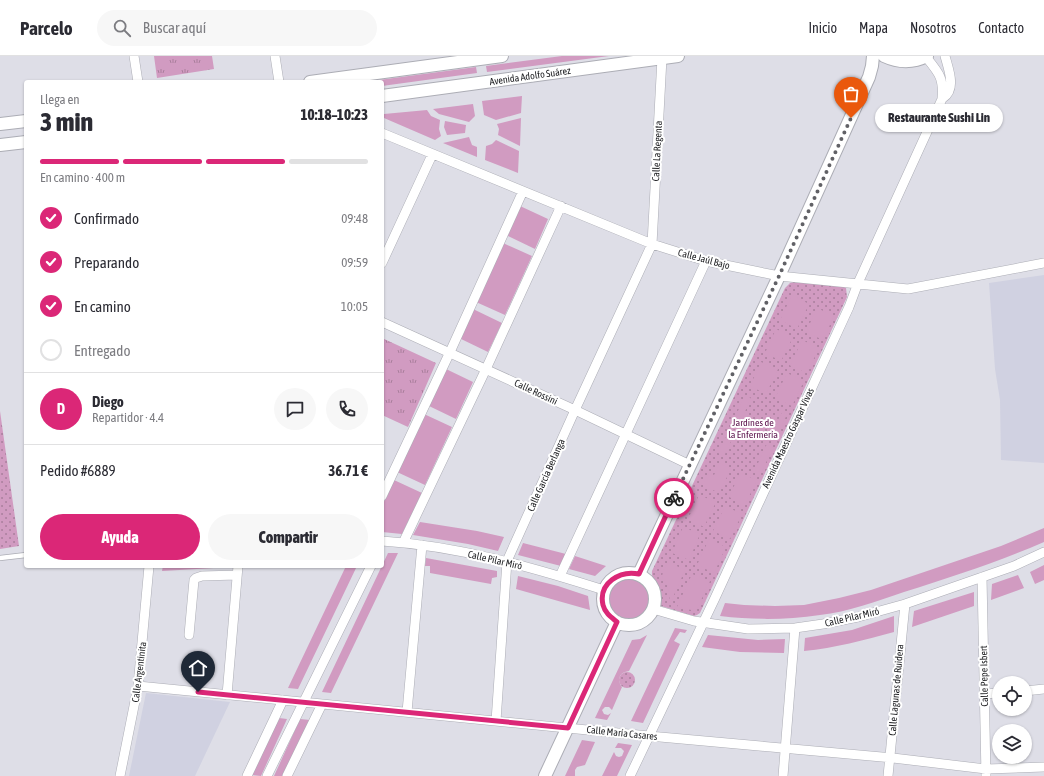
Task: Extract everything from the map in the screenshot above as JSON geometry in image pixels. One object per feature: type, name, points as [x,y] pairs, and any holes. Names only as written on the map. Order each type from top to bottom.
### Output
[{"type":"main road","points":[[325,80],[502,56]]},
{"type":"main road","name":"Avenida Adolfo Suárez","points":[[384,96],[678,56]]},
{"type":"main road","points":[[639,574],[779,276],[869,77],[873,56]]},
{"type":"main road","points":[[884,56],[897,61]]},
{"type":"main road","points":[[869,77],[885,64],[897,61],[912,61],[927,56]]},
{"type":"main road","points":[[0,124],[24,121]]},
{"type":"main road","points":[[0,145],[24,142]]},
{"type":"main road","points":[[628,572],[639,574],[646,579],[654,590],[655,598],[653,609],[646,618],[635,623],[628,624],[617,622],[605,609],[603,604],[604,590],[617,576],[628,572]]},
{"type":"main road","points":[[545,776],[617,622]]},
{"type":"street","points":[[134,56],[138,80]]},
{"type":"street","points":[[275,56],[279,80]]},
{"type":"street","name":"Avenida Maestro Gaspar Vivas","points":[[630,776],[715,598],[843,321],[858,283],[942,99],[942,79],[927,56]]},
{"type":"street","name":"Avenida Maestro Gaspar Vivas","points":[[942,99],[946,96],[951,76],[946,56]]},
{"type":"street","name":"Calle La Regenta","points":[[652,244],[662,58]]},
{"type":"street","name":"Calle Jaúl Bajo","points":[[384,135],[652,244],[706,261],[779,276],[908,289],[1044,263]]},
{"type":"street","points":[[384,259],[432,155]]},
{"type":"street","points":[[384,492],[450,352],[523,191]]},
{"type":"street","points":[[403,543],[486,369],[560,206]]},
{"type":"street","name":"Calle García Berlanga","points":[[496,721],[507,561],[652,244]]},
{"type":"street","points":[[560,576],[706,261]]},
{"type":"street","name":"Calle Rossini","points":[[384,323],[575,410],[690,465]]},
{"type":"street","name":"Calle Pilar Miró","points":[[384,542],[422,545],[507,561],[604,590]]},
{"type":"street","points":[[407,712],[422,545]]},
{"type":"street","name":"Calle Pilar Miró","points":[[653,609],[703,622],[748,629],[795,628],[824,624],[858,617],[905,604],[1014,566],[1044,552]]},
{"type":"street","name":"Calle Argentinita","points":[[120,776],[138,686],[149,568]]},
{"type":"street","points":[[268,776],[370,568]]},
{"type":"street","points":[[189,635],[194,580],[202,576],[237,570],[227,695]]},
{"type":"street","name":"Calle Pepe Isbert","points":[[982,577],[986,772]]},
{"type":"street","name":"Calle Lagunas de Ruidera","points":[[888,776],[905,604]]},
{"type":"street","points":[[783,776],[795,628]]},
{"type":"street","name":"Calle María Casares","points":[[138,686],[890,758],[986,772],[1044,767]]},
{"type":"street","points":[[1032,690],[1044,689]]},
{"type":"street","points":[[985,694],[992,694]]},
{"type":"street","points":[[247,776],[283,700]]},
{"type":"street","points":[[287,776],[322,704]]},
{"type":"lane","points":[[0,558],[24,555]]},
{"type":"shaded area","points":[[1044,275],[1044,463],[1001,460],[1000,400],[995,369],[989,283]]},
{"type":"shaded area","points":[[146,693],[230,702],[195,776],[129,776]]},
{"type":"green space","points":[[154,56],[212,56],[214,69],[157,78]]},
{"type":"green space","points":[[562,56],[609,56],[487,72],[486,66]]},
{"type":"green space","points":[[476,67],[477,73],[384,86],[384,80],[379,80]]},
{"type":"green space","points":[[522,96],[521,113],[496,120],[484,115],[482,101]]},
{"type":"green space","points":[[473,104],[475,116],[469,122],[439,114],[433,109]]},
{"type":"green space","points":[[427,110],[431,116],[440,120],[439,129],[441,136],[435,140],[384,118],[384,114]]},
{"type":"green space","points":[[521,118],[520,146],[498,135],[499,129],[497,124]]},
{"type":"green space","points":[[445,121],[466,125],[465,133],[447,135],[444,127]]},
{"type":"green space","points":[[469,137],[472,145],[477,147],[477,157],[443,143]]},
{"type":"green space","points":[[496,140],[519,151],[518,173],[485,160],[486,146],[492,144]]},
{"type":"green space","points":[[520,206],[548,219],[535,249],[506,235]]},
{"type":"green space","points":[[503,243],[532,256],[505,315],[476,302]]},
{"type":"green space","name":"Jardines de la Enfermería","points":[[790,283],[841,285],[846,288],[847,297],[700,613],[694,616],[661,606],[660,592],[652,576],[652,571],[785,288]]},
{"type":"green space","points":[[792,295],[809,304],[797,329],[780,320]]},
{"type":"green space","points":[[817,308],[834,316],[823,340],[806,332]]},
{"type":"green space","points":[[473,309],[502,323],[488,352],[459,338]]},
{"type":"green space","points":[[776,329],[793,337],[781,361],[765,353]]},
{"type":"green space","points":[[384,339],[436,363],[408,427],[384,416]]},
{"type":"green space","points":[[802,340],[819,348],[807,373],[790,366]]},
{"type":"green space","points":[[761,362],[778,369],[766,394],[750,386]]},
{"type":"green space","points":[[446,369],[473,382],[456,419],[429,406]]},
{"type":"green space","points":[[787,373],[804,381],[792,406],[775,398]]},
{"type":"green space","points":[[745,395],[751,398],[740,423],[734,420]]},
{"type":"green space","points":[[0,411],[19,546],[0,549]]},
{"type":"green space","points":[[782,412],[787,414],[776,439],[770,437]]},
{"type":"green space","points":[[424,414],[452,427],[425,485],[397,472]]},
{"type":"green space","points":[[730,428],[736,431],[724,456],[718,453]]},
{"type":"green space","points":[[766,445],[773,448],[761,473],[755,470]]},
{"type":"green space","points":[[720,463],[731,469],[719,493],[703,485],[709,473],[714,475]]},
{"type":"green space","points":[[740,473],[757,480],[745,505],[729,497]]},
{"type":"green space","points":[[394,480],[422,493],[402,534],[384,532],[384,502]]},
{"type":"green space","points":[[699,495],[716,502],[704,527],[688,519]]},
{"type":"green space","points":[[725,506],[742,514],[730,539],[713,531]]},
{"type":"green space","points":[[420,522],[504,537],[498,551],[468,544],[413,535]]},
{"type":"green space","points":[[683,527],[700,534],[689,560],[672,553]]},
{"type":"green space","points":[[1044,528],[1044,542],[992,563],[852,609],[831,614],[782,619],[757,619],[720,616],[725,603],[775,606],[804,605],[871,590],[1001,546]]},
{"type":"green space","points":[[709,539],[726,547],[714,573],[697,565]]},
{"type":"green space","points":[[523,543],[566,554],[561,566],[518,555]]},
{"type":"green space","points":[[388,553],[398,553],[331,693],[322,692],[381,568],[384,568],[384,561]]},
{"type":"green space","points":[[575,556],[606,566],[595,576],[569,569]]},
{"type":"green space","points":[[426,558],[497,571],[497,577],[492,578],[491,584],[430,573],[430,566],[425,566]]},
{"type":"green space","points":[[668,562],[685,570],[670,604],[667,586],[662,577],[663,571]]},
{"type":"green space","points":[[1044,565],[1044,580],[1035,584],[1030,572]]},
{"type":"green space","points":[[163,568],[214,568],[162,571]]},
{"type":"green space","points":[[345,568],[356,568],[298,689],[288,688]]},
{"type":"green space","points":[[692,574],[710,581],[696,611],[677,607]]},
{"type":"green space","points":[[1018,575],[1024,588],[991,600],[992,584]]},
{"type":"green space","points":[[518,576],[558,586],[588,596],[590,610],[516,589]]},
{"type":"green space","points":[[629,579],[637,581],[643,585],[647,591],[649,599],[647,607],[643,613],[637,617],[629,619],[621,617],[615,613],[611,607],[609,599],[611,591],[615,585],[621,581]]},
{"type":"green space","points":[[974,592],[974,606],[912,627],[914,611]]},
{"type":"green space","points":[[894,616],[894,632],[838,646],[804,651],[805,638],[852,630]]},
{"type":"green space","points":[[675,628],[687,630],[685,633],[680,632],[674,641],[680,644],[643,723],[631,721]]},
{"type":"green space","points":[[647,635],[629,671],[621,674],[620,676],[619,681],[622,687],[612,710],[609,707],[605,707],[602,710],[604,714],[608,715],[611,713],[607,720],[595,718],[632,640],[640,639]]},
{"type":"green space","points":[[708,635],[758,640],[785,639],[784,653],[740,652],[702,647]]},
{"type":"green space","points":[[624,672],[630,672],[635,677],[633,686],[630,688],[624,688],[619,683],[619,677]]},
{"type":"green space","points":[[279,718],[287,719],[261,776],[252,775]]},
{"type":"green space","points":[[300,719],[310,720],[283,776],[274,776]]},
{"type":"green space","points":[[582,740],[595,742],[585,765],[577,767],[575,770],[575,776],[565,776]]},
{"type":"green space","points":[[618,743],[632,745],[617,776],[602,776],[614,752],[616,756],[622,756],[624,751],[621,748],[615,748]]},
{"type":"way so far","points":[[674,498],[779,276],[851,118]]},
{"type":"place","name":"Restaurante Sushi Lin","points":[[851,118]]},
{"type":"route","points":[[198,692],[568,728],[617,622],[605,609],[603,604],[604,590],[617,576],[628,572],[639,574],[674,498]]}]
